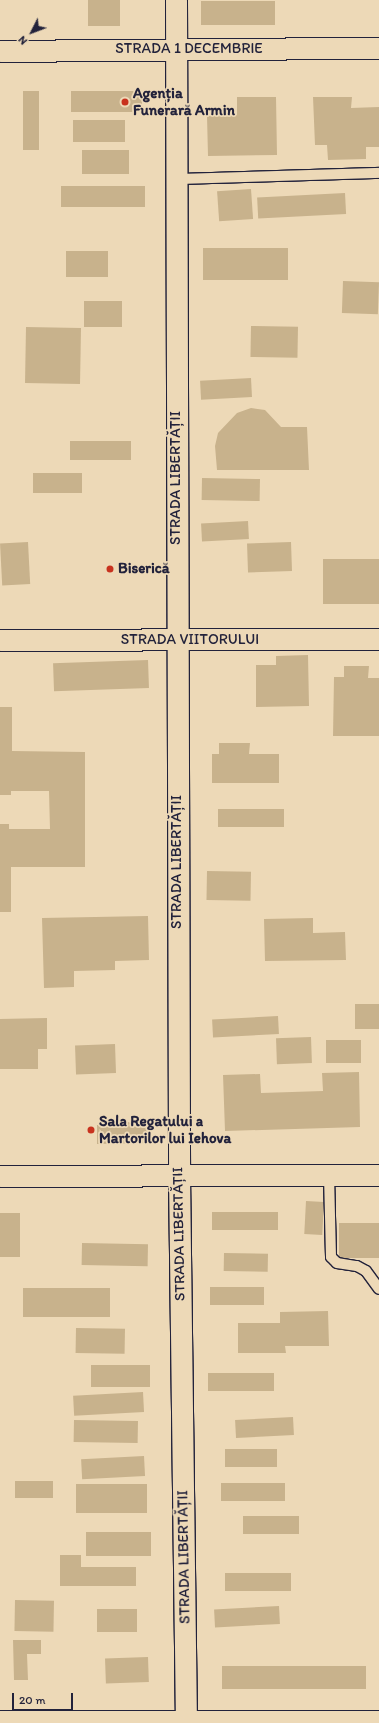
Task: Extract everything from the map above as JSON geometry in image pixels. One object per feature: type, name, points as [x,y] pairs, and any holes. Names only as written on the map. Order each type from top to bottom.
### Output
[{"type":"street","name":"STRADA LIBERTĂȚII","points":[[176,0],[176,640],[179,1175],[186,1722]]},
{"type":"street","name":"STRADA 1 DECEMBRIE","points":[[0,51],[379,48]]},
{"type":"street","name":"STRADA VIITORULUI","points":[[0,640],[379,639]]},
{"type":"street","points":[[0,1176],[379,1175]]},
{"type":"street","points":[[0,1721],[379,1721]]},
{"type":"lane","points":[[176,179],[379,173]]},
{"type":"lane","points":[[329,1175],[332,1257],[337,1263],[357,1266],[366,1271],[379,1289]]},
{"type":"building","points":[[88,0],[120,0],[120,26],[88,26]]},
{"type":"building","points":[[201,1],[275,1],[275,25],[201,25]]},
{"type":"building","points":[[23,91],[39,91],[39,150],[23,150]]},
{"type":"building","points":[[71,91],[142,91],[142,112],[71,112]]},
{"type":"building","points":[[237,97],[276,97],[277,155],[208,156],[207,116],[237,115]]},
{"type":"building","points":[[313,97],[352,97],[351,108],[379,107],[379,147],[366,147],[366,159],[328,160],[327,145],[315,145]]},
{"type":"building","points":[[73,120],[125,120],[125,142],[73,142]]},
{"type":"building","points":[[82,150],[129,150],[129,174],[82,174]]},
{"type":"building","points":[[61,186],[145,186],[145,207],[61,207]]},
{"type":"building","points":[[251,189],[253,219],[219,221],[217,191]]},
{"type":"building","points":[[345,193],[346,214],[258,219],[257,198]]},
{"type":"building","points":[[203,248],[288,248],[288,280],[203,280]]},
{"type":"building","points":[[66,251],[108,251],[108,277],[66,277]]},
{"type":"building","points":[[343,281],[379,282],[378,314],[342,313]]},
{"type":"building","points":[[84,301],[122,301],[122,327],[84,327]]},
{"type":"building","points":[[251,326],[298,327],[297,358],[250,357]]},
{"type":"building","points":[[26,327],[81,328],[80,384],[25,383]]},
{"type":"building","points":[[251,378],[252,397],[201,400],[200,381]]},
{"type":"building","points":[[251,408],[265,410],[281,427],[307,427],[309,470],[217,470],[215,446],[218,433],[237,413]]},
{"type":"building","points":[[70,441],[131,441],[131,460],[70,460]]},
{"type":"building","points":[[33,473],[82,473],[82,493],[33,493]]},
{"type":"building","points":[[202,478],[260,479],[260,501],[202,500]]},
{"type":"building","points":[[248,521],[249,539],[202,541],[201,523]]},
{"type":"building","points":[[28,542],[30,584],[2,585],[0,543]]},
{"type":"building","points":[[291,542],[292,571],[248,573],[247,544]]},
{"type":"building","points":[[323,559],[379,559],[379,604],[323,604]]},
{"type":"building","points":[[308,655],[309,706],[256,707],[256,665],[276,665],[276,656]]},
{"type":"building","points":[[148,660],[149,688],[54,691],[53,663]]},
{"type":"building","points":[[344,666],[369,666],[368,678],[379,678],[379,736],[333,736],[334,677],[344,677]]},
{"type":"building","points":[[0,707],[12,707],[12,751],[85,752],[85,867],[11,867],[11,912],[0,912],[0,824],[9,824],[9,829],[50,829],[49,791],[11,791],[11,795],[0,795]]},
{"type":"building","points":[[219,743],[250,743],[249,754],[279,754],[279,783],[212,783],[212,754],[219,754]]},
{"type":"building","points":[[218,809],[284,809],[284,827],[218,827]]},
{"type":"building","points":[[207,871],[251,872],[250,901],[206,900]]},
{"type":"building","points":[[148,916],[149,960],[115,961],[115,970],[74,971],[74,987],[44,988],[42,918]]},
{"type":"building","points":[[313,918],[313,933],[345,932],[346,960],[265,961],[264,919]]},
{"type":"building","points":[[355,1004],[379,1004],[379,1029],[355,1029]]},
{"type":"building","points":[[278,1016],[279,1034],[213,1037],[212,1019]]},
{"type":"building","points":[[47,1018],[47,1049],[38,1049],[38,1069],[0,1069],[0,1019]]},
{"type":"building","points":[[311,1037],[312,1063],[277,1064],[276,1038]]},
{"type":"building","points":[[326,1040],[361,1040],[361,1063],[326,1063]]},
{"type":"building","points":[[115,1044],[116,1073],[76,1074],[75,1045]]},
{"type":"building","points":[[359,1072],[360,1127],[225,1131],[223,1075],[260,1074],[261,1093],[323,1091],[322,1073]]},
{"type":"building","points":[[121,1121],[148,1125],[148,1143],[97,1144],[97,1125],[121,1125]]},
{"type":"building","points":[[306,1201],[324,1202],[322,1235],[304,1234]]},
{"type":"building","points":[[212,1212],[278,1212],[278,1230],[212,1230]]},
{"type":"building","points":[[0,1213],[20,1213],[20,1257],[0,1257]]},
{"type":"building","points":[[339,1223],[379,1223],[379,1258],[339,1258]]},
{"type":"building","points":[[82,1243],[148,1244],[148,1266],[82,1265]]},
{"type":"building","points":[[224,1253],[268,1254],[268,1272],[224,1271]]},
{"type":"building","points":[[210,1287],[264,1287],[264,1305],[210,1305]]},
{"type":"building","points":[[23,1288],[110,1288],[110,1317],[23,1317]]},
{"type":"building","points":[[328,1311],[329,1346],[285,1346],[286,1353],[238,1353],[238,1323],[280,1323],[280,1312]]},
{"type":"building","points":[[76,1328],[125,1329],[125,1354],[76,1353]]},
{"type":"building","points":[[91,1365],[150,1365],[150,1387],[91,1387]]},
{"type":"building","points":[[208,1373],[274,1373],[274,1391],[208,1391]]},
{"type":"building","points":[[143,1392],[144,1412],[74,1416],[73,1396]]},
{"type":"building","points":[[293,1417],[294,1435],[236,1438],[235,1420]]},
{"type":"building","points":[[74,1420],[138,1421],[138,1443],[74,1442]]},
{"type":"building","points":[[225,1449],[277,1449],[277,1467],[225,1467]]},
{"type":"building","points":[[144,1456],[145,1476],[82,1479],[81,1459]]},
{"type":"building","points":[[15,1481],[53,1481],[53,1498],[15,1498]]},
{"type":"building","points":[[221,1483],[285,1483],[285,1501],[221,1501]]},
{"type":"building","points":[[76,1484],[147,1484],[147,1513],[76,1513]]},
{"type":"building","points":[[243,1516],[299,1516],[299,1534],[243,1534]]},
{"type":"building","points":[[86,1532],[151,1532],[151,1556],[86,1556]]},
{"type":"building","points":[[60,1555],[81,1555],[81,1567],[136,1567],[136,1586],[60,1586]]},
{"type":"building","points":[[225,1573],[291,1573],[291,1591],[225,1591]]},
{"type":"building","points":[[15,1600],[54,1601],[53,1632],[14,1631]]},
{"type":"building","points":[[279,1606],[280,1624],[215,1627],[214,1609]]},
{"type":"building","points":[[97,1609],[137,1609],[137,1632],[97,1632]]},
{"type":"building","points":[[13,1640],[41,1640],[41,1654],[27,1654],[28,1680],[14,1680]]},
{"type":"building","points":[[148,1657],[149,1682],[106,1683],[105,1659]]},
{"type":"building","points":[[222,1666],[366,1666],[366,1689],[222,1689]]},
{"type":"place","name":"Agenția Funerară Armin","points":[[125,102]]},
{"type":"place","name":"Biserică","points":[[110,569]]},
{"type":"place","name":"Sala Regatului a Martorilor lui Iehova","points":[[91,1130]]}]
